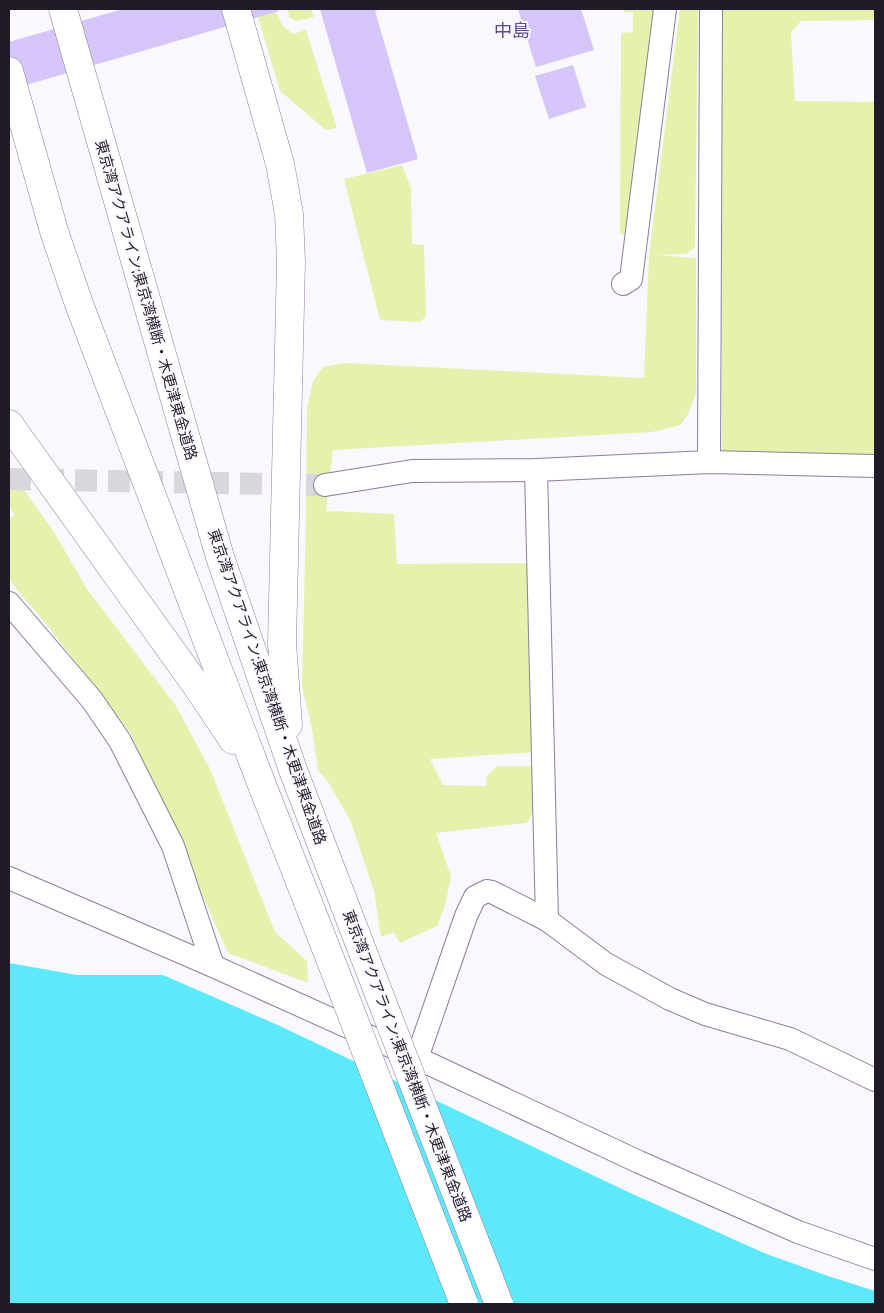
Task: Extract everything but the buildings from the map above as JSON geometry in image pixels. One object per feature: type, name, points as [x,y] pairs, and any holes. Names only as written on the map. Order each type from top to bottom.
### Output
[{"type":"highway","name":"東京湾アクアライン;東京湾横断・木更津東金道路","points":[[63,9],[220,557],[293,770],[499,1304]]},
{"type":"highway","points":[[236,9],[280,164],[289,214],[290,271],[282,644],[293,770]]},
{"type":"highway","points":[[9,71],[54,230],[79,304],[262,786],[464,1304]]},
{"type":"highway","points":[[9,424],[194,682],[262,786]]},
{"type":"street","points":[[623,284],[631,279],[665,9]]},
{"type":"street","points":[[709,462],[711,9]]},
{"type":"street","points":[[326,486],[412,470],[536,470],[709,462],[875,466]]},
{"type":"street","points":[[536,470],[547,920]]},
{"type":"street","points":[[9,603],[92,700],[120,741],[173,846],[212,966]]},
{"type":"street","points":[[9,878],[212,966],[417,1058],[639,1162],[798,1232],[875,1258]]},
{"type":"street","points":[[417,1058],[466,916],[475,897],[487,891],[547,920],[606,964],[670,999],[705,1014],[790,1039],[875,1080]]},
{"type":"green space","points":[[287,9],[311,9],[314,17],[296,21],[290,18]]},
{"type":"green space","points":[[624,9],[656,9],[628,237],[620,233],[621,33],[633,32],[633,12],[624,12]]},
{"type":"green space","points":[[680,9],[698,9],[695,247],[686,254],[657,255],[696,258],[696,394],[688,414],[681,425],[652,432],[333,450],[326,512],[394,514],[397,564],[532,563],[538,752],[430,759],[443,785],[486,786],[487,776],[497,766],[537,766],[538,804],[527,823],[436,833],[451,876],[445,906],[437,926],[400,943],[394,932],[381,937],[374,891],[351,822],[328,782],[318,770],[312,729],[302,687],[307,408],[313,381],[323,367],[344,363],[644,378],[649,255]]},
{"type":"green space","points":[[721,9],[875,9],[875,20],[801,21],[791,32],[795,101],[875,102],[875,458],[722,455]]},
{"type":"green space","points":[[276,11],[282,25],[293,34],[306,30],[337,128],[326,130],[280,91],[258,17]]},
{"type":"green space","points":[[402,165],[411,188],[412,244],[424,245],[426,316],[420,322],[380,320],[344,179]]},
{"type":"green space","points":[[9,469],[54,532],[87,589],[176,706],[210,769],[275,932],[307,961],[308,983],[228,953],[131,734],[51,630],[9,580],[9,518],[15,516],[9,507]]},
{"type":"water","points":[[9,963],[77,975],[163,975],[280,1026],[626,1191],[764,1253],[875,1291],[875,1304],[9,1304]]},
{"type":"tunnel","points":[[9,479],[325,485]]},
{"type":"district","name":"中島","points":[[512,31]]}]
